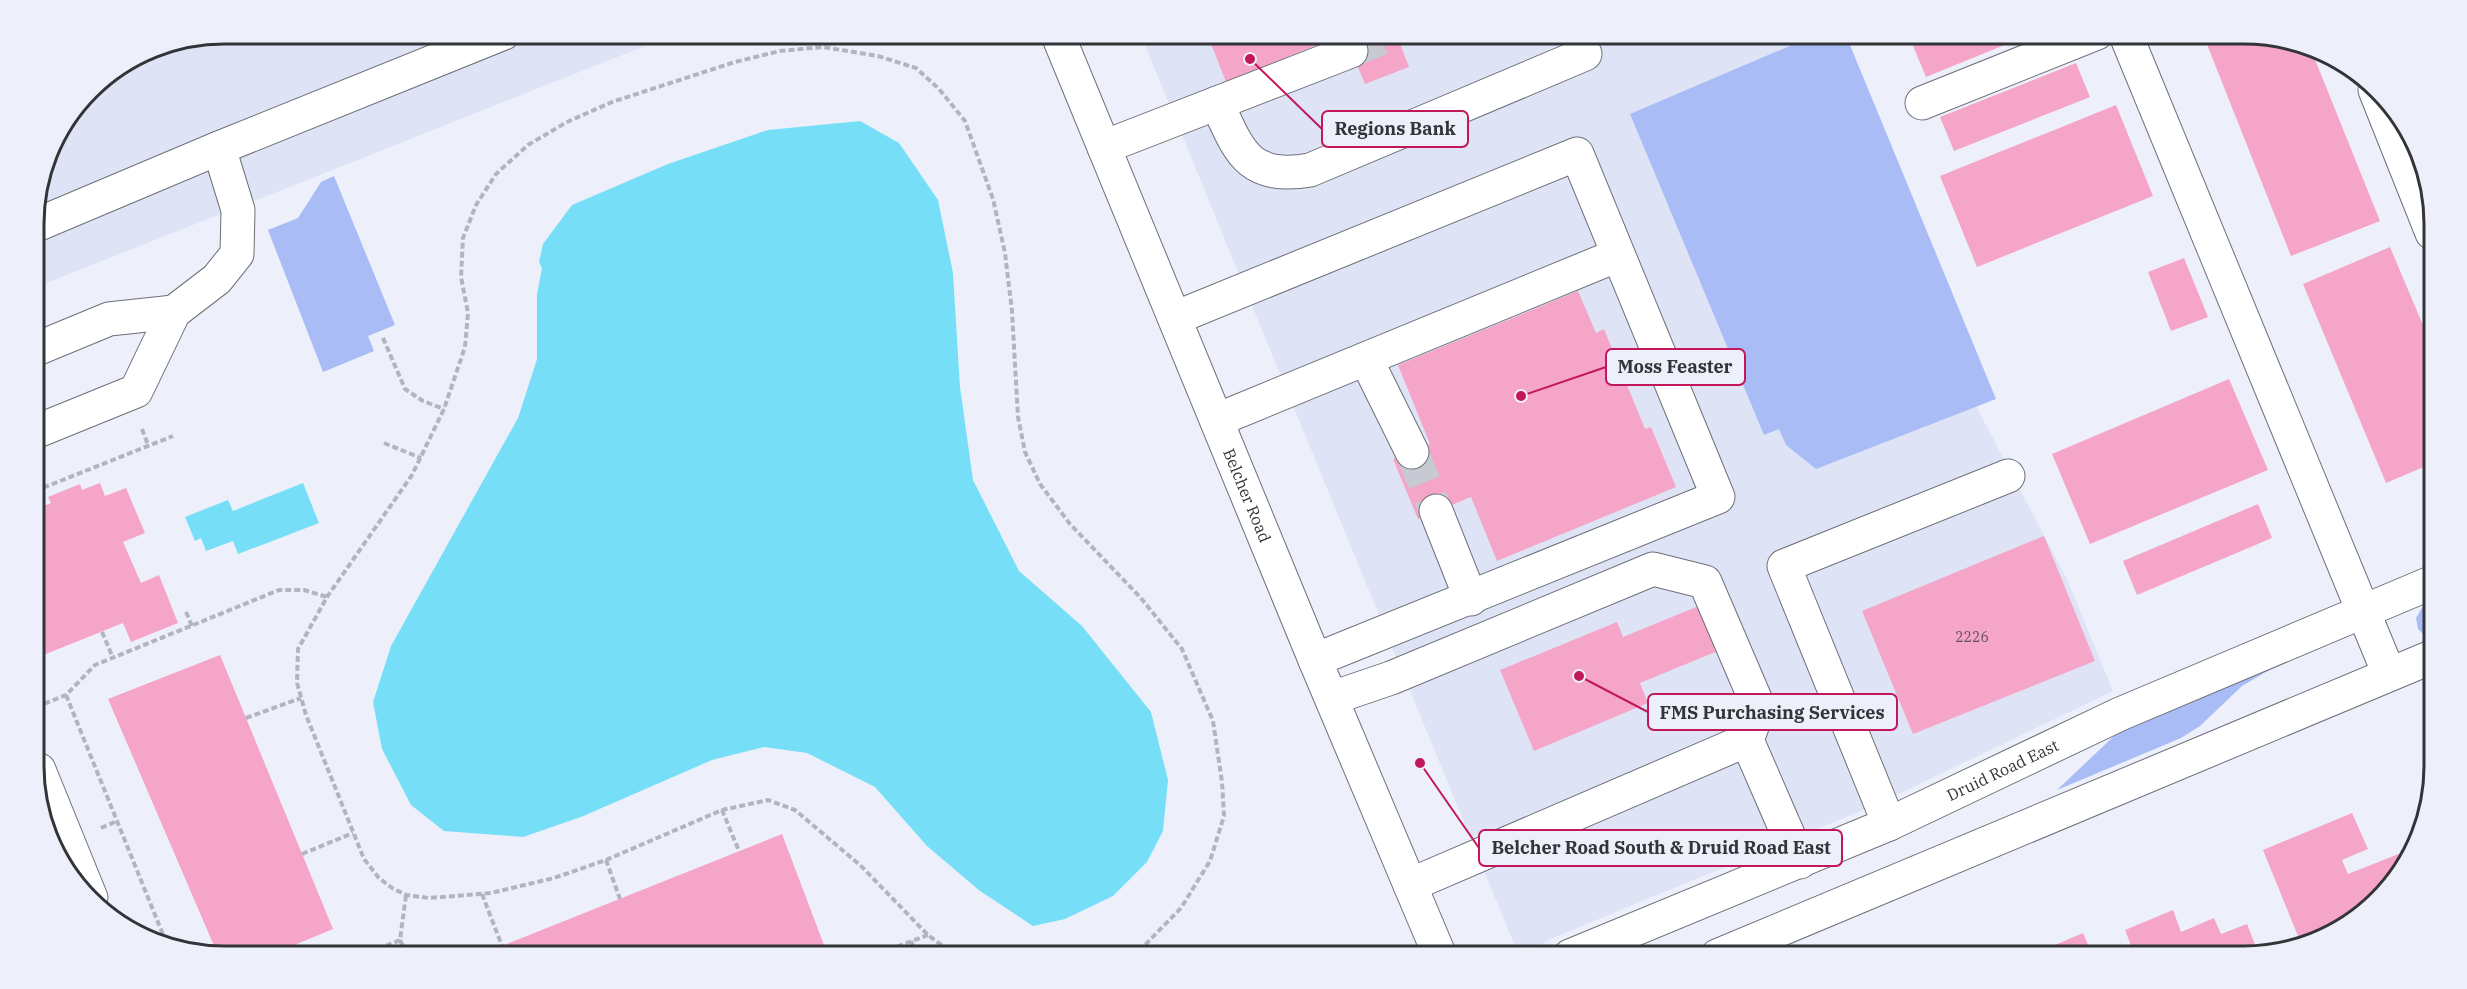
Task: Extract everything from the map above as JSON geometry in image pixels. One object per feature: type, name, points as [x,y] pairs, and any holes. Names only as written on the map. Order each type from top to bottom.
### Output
[{"type":"street","points":[[44,221],[219,148],[454,44]]},
{"type":"street","name":"Belcher Road","points":[[1062,44],[1315,660],[1436,945]]},
{"type":"street","points":[[1217,103],[1232,137],[1250,162],[1268,171],[1289,174],[1310,170],[1585,54],[1581,44]]},
{"type":"street","points":[[1922,104],[2070,44]]},
{"type":"street","points":[[2130,44],[2389,674]]},
{"type":"street","points":[[1104,147],[1351,51]]},
{"type":"street","points":[[2383,111],[2423,210]]},
{"type":"street","points":[[44,428],[135,391],[174,312],[217,279],[237,254],[238,210],[219,148]]},
{"type":"street","points":[[1175,318],[1577,154],[1718,497],[1471,599],[1315,660]]},
{"type":"street","points":[[1217,420],[1618,255]]},
{"type":"street","points":[[44,346],[109,319],[174,312]]},
{"type":"street","points":[[1366,359],[1412,452]]},
{"type":"street","points":[[1889,824],[1784,566],[2008,476]]},
{"type":"street","points":[[1436,511],[1471,599]]},
{"type":"street","points":[[1332,699],[1390,678],[1653,569],[1705,582],[1759,708],[1747,740],[1800,862]]},
{"type":"street","name":"Druid Road East","points":[[1596,945],[1889,824],[2120,714],[2424,586]]},
{"type":"street","points":[[1743,945],[2424,660]]},
{"type":"street","points":[[1410,885],[1747,740]]},
{"type":"street","points":[[45,784],[82,876]]},
{"type":"path","points":[[943,946],[928,934],[860,865],[795,810],[768,800],[722,810],[606,860],[554,879],[482,894],[429,898],[406,895],[379,879],[364,859],[297,683],[298,649],[327,597],[412,475],[444,409],[465,347],[468,313],[461,277],[463,238],[476,205],[496,174],[528,145],[567,122],[612,102],[735,62],[780,51],[823,47],[878,56],[916,69],[939,89],[965,121],[993,199],[1005,253],[1012,311],[1018,417],[1025,452],[1040,484],[1070,524],[1140,597],[1182,649],[1213,721],[1222,782],[1224,816],[1209,861],[1181,908],[1144,946]]},
{"type":"path","points":[[382,338],[405,389],[423,401],[444,409]]},
{"type":"path","points":[[44,487],[148,443],[173,436]]},
{"type":"path","points":[[384,443],[421,458]]},
{"type":"path","points":[[44,704],[66,695],[95,665],[279,590],[304,590],[327,597]]},
{"type":"path","points":[[186,612],[192,626]]},
{"type":"path","points":[[102,632],[113,658]]},
{"type":"path","points":[[66,695],[115,822],[163,935]]},
{"type":"path","points":[[246,718],[301,698]]},
{"type":"path","points":[[722,810],[739,851]]},
{"type":"path","points":[[302,854],[353,833]]},
{"type":"path","points":[[606,860],[620,899]]},
{"type":"path","points":[[482,894],[502,946]]},
{"type":"path","points":[[403,946],[400,940],[406,895]]},
{"type":"path","points":[[897,946],[928,934]]},
{"type":"path","points":[[386,946],[400,940]]},
{"type":"path","points":[[911,940],[913,946]]},
{"type":"shaded area","points":[[224,44],[650,44],[44,284],[45,200],[50,177],[62,144],[81,114],[96,96],[124,74],[155,57],[189,47]]},
{"type":"shaded area","points":[[1145,44],[1838,44],[1966,387],[2066,577],[2113,691],[1880,803],[1548,940],[1540,945],[1515,945]]},
{"type":"shaded area","points":[[1794,44],[1850,44],[1996,399],[1816,469],[1786,445],[1779,429],[1764,435],[1630,114]]},
{"type":"shaded area","points":[[860,121],[899,143],[938,200],[953,273],[960,387],[973,480],[1019,571],[1082,626],[1151,712],[1168,780],[1163,831],[1147,862],[1113,896],[1065,919],[1033,926],[980,891],[927,846],[875,787],[807,753],[764,747],[712,760],[581,817],[523,837],[444,831],[411,805],[382,749],[373,702],[391,646],[518,418],[537,359],[537,294],[542,268],[539,262],[543,244],[572,205],[668,164],[768,130]]},
{"type":"shaded area","points":[[334,176],[395,325],[368,336],[374,351],[323,372],[268,230],[298,218],[321,182]]},
{"type":"shaded area","points":[[303,483],[319,523],[238,554],[233,541],[206,551],[201,538],[195,541],[185,517],[228,500],[233,511]]},
{"type":"shaded area","points":[[2424,605],[2424,633],[2418,629],[2416,618]]},
{"type":"shaded area","points":[[2276,666],[2242,686],[2200,726],[2181,738],[2057,790],[2131,720]]},
{"type":"building","points":[[1211,44],[1319,44],[1226,82]]},
{"type":"building","points":[[1348,44],[1400,44],[1409,67],[1365,84]]},
{"type":"building","points":[[1912,44],[2007,44],[1926,77]]},
{"type":"building","points":[[2207,44],[2267,45],[2315,59],[2380,221],[2291,256]]},
{"type":"building","points":[[2076,63],[2090,97],[1954,151],[1940,117]]},
{"type":"building","points":[[2116,105],[2153,196],[1977,267],[1940,176]]},
{"type":"building","points":[[2390,247],[2424,328],[2424,467],[2386,483],[2303,284]]},
{"type":"building","points":[[2184,258],[2208,317],[2171,331],[2148,272]]},
{"type":"building","points":[[1578,291],[1596,333],[1604,329],[1645,429],[1651,427],[1676,487],[1497,561],[1471,497],[1418,519],[1393,459],[1430,444],[1398,365]]},
{"type":"building","points":[[2229,379],[2268,470],[2090,544],[2052,454]]},
{"type":"building","points":[[100,483],[105,496],[126,488],[145,533],[123,542],[141,583],[159,575],[178,623],[131,642],[123,623],[44,655],[44,506],[51,503],[48,497],[80,484],[82,490]]},
{"type":"building","points":[[2258,504],[2272,538],[2137,595],[2123,561]]},
{"type":"building","points":[[2044,536],[2095,661],[1913,734],[1862,611]]},
{"type":"building","points":[[1706,603],[1725,648],[1640,683],[1648,703],[1534,751],[1500,670],[1617,622],[1623,637]]},
{"type":"building","points":[[220,655],[333,929],[292,946],[214,945],[108,699]]},
{"type":"building","points":[[2352,813],[2368,849],[2342,860],[2348,874],[2400,853],[2371,893],[2353,908],[2312,932],[2298,936],[2263,850]]},
{"type":"building","points":[[782,834],[824,945],[822,946],[502,946]]},
{"type":"building","points":[[2173,910],[2181,932],[2214,918],[2221,934],[2247,924],[2255,945],[2131,945],[2125,930]]},
{"type":"building","points":[[2083,933],[2088,945],[2055,945]]},
{"type":"tunnel","points":[[1351,51],[1368,44]]},
{"type":"tunnel","points":[[1412,452],[1436,511]]},
{"type":"place","name":"Regions Bank","points":[[1250,59]]},
{"type":"place","name":"Moss Feaster","points":[[1521,396]]},
{"type":"place","name":"FMS Purchasing Services","points":[[1579,676]]},
{"type":"place","name":"Belcher Road South & Druid Road East","points":[[1420,763]]}]
